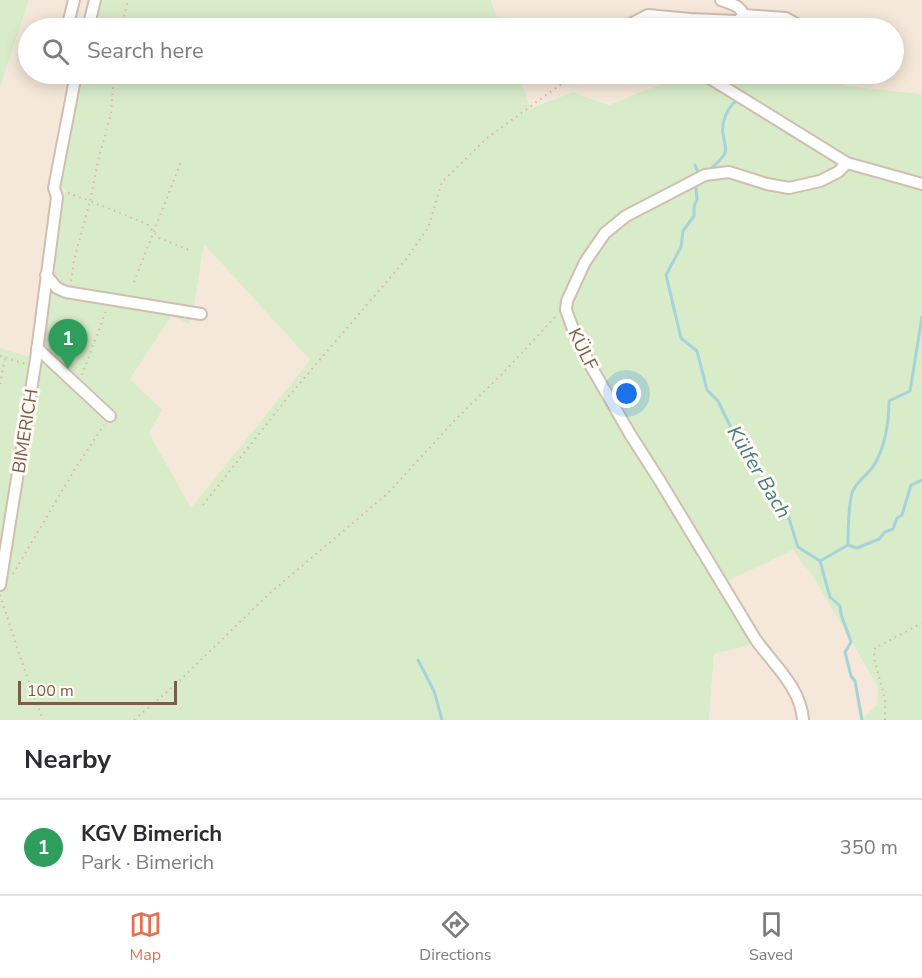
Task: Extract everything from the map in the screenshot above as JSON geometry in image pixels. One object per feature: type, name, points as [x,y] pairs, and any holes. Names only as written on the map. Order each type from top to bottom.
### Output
[{"type":"street","points":[[70,18],[74,0]]},
{"type":"street","points":[[90,18],[95,0]]},
{"type":"street","points":[[722,0],[740,8],[744,15]]},
{"type":"street","points":[[642,18],[648,15],[680,18]]},
{"type":"street","points":[[744,15],[786,18]]},
{"type":"street","name":"BIMERICH","points":[[0,585],[35,367],[57,197],[54,188],[74,84]]},
{"type":"street","points":[[719,84],[847,163],[922,184]]},
{"type":"street","name":"KÜLF","points":[[803,720],[803,710],[787,677],[771,661],[756,640],[630,434],[584,353],[566,310],[570,293],[585,262],[605,233],[626,216],[705,175],[729,172],[767,184],[789,188],[820,182],[838,172],[847,163]]},
{"type":"street","points":[[46,275],[57,288],[70,293],[201,314]]},
{"type":"street","points":[[37,348],[110,416]]},
{"type":"path","points":[[124,18],[128,0]]},
{"type":"path","points":[[70,293],[74,260],[111,114],[113,84]]},
{"type":"path","points":[[203,506],[288,397],[407,258],[428,228],[442,182],[487,138],[561,84]]},
{"type":"path","points":[[134,282],[181,162]]},
{"type":"path","points":[[65,192],[147,224],[159,238],[189,250]]},
{"type":"path","points":[[77,386],[111,300]]},
{"type":"path","points":[[134,720],[177,683],[270,593],[387,494],[554,318],[566,310]]},
{"type":"path","points":[[0,356],[35,367]]},
{"type":"path","points":[[0,384],[5,358]]},
{"type":"path","points":[[43,720],[1,598],[0,585],[10,579],[75,469],[110,416]]},
{"type":"path","points":[[885,720],[885,699],[874,658],[875,648],[922,623]]},
{"type":"shaded area","points":[[29,0],[102,0],[98,18],[23,18]]},
{"type":"shaded area","points":[[491,0],[922,0],[922,94],[842,84],[904,84],[904,18],[710,18],[677,13],[677,18],[497,18]]},
{"type":"shaded area","points":[[18,33],[18,84],[82,84],[58,180],[66,190],[50,285],[33,359],[0,348],[0,88]]},
{"type":"shaded area","points":[[522,84],[660,84],[609,105],[573,92],[531,108]]},
{"type":"shaded area","points":[[204,243],[310,360],[191,509],[149,433],[129,379],[172,314],[188,325],[194,308]]},
{"type":"shaded area","points":[[793,549],[815,580],[878,687],[877,704],[861,720],[709,720],[714,654],[749,646],[717,586]]},
{"type":"green space","points":[[0,0],[29,0],[23,18],[18,18],[18,33],[0,88]]},
{"type":"green space","points":[[102,0],[491,0],[497,18],[98,18]]},
{"type":"green space","points":[[82,84],[522,84],[531,108],[573,92],[609,105],[660,84],[842,84],[922,94],[922,720],[861,720],[877,704],[878,687],[815,580],[793,550],[717,586],[750,638],[749,646],[714,654],[709,720],[0,720],[0,348],[33,358],[42,345],[66,190],[59,180]],"holes":[[[204,244],[310,360],[191,508],[149,433],[162,410],[130,379],[172,315],[189,325],[194,308]]]},
{"type":"waterway","name":"Külfer Bach","points":[[709,170],[725,153],[724,120],[730,107],[737,100]]},
{"type":"waterway","name":"Külfer Bach","points":[[695,165],[699,174]]},
{"type":"waterway","name":"Külfer Bach","points":[[696,188],[694,216],[683,231],[681,247],[666,275],[681,338],[697,351],[707,390],[718,401],[736,438],[751,455],[769,487],[786,509],[798,547],[820,561],[830,597],[840,606],[851,642],[845,652],[851,676],[855,681],[862,720]]},
{"type":"waterway","points":[[820,561],[848,545],[849,512],[853,489],[872,468],[880,453],[887,427],[889,401],[910,391],[922,317]]},
{"type":"waterway","points":[[848,545],[857,548],[879,539],[885,532],[893,529],[897,518],[902,515],[911,485],[922,480]]},
{"type":"waterway","points":[[418,660],[434,691],[442,720]]},
{"type":"place","name":"KGV Bimerich","points":[[68,369]]}]
